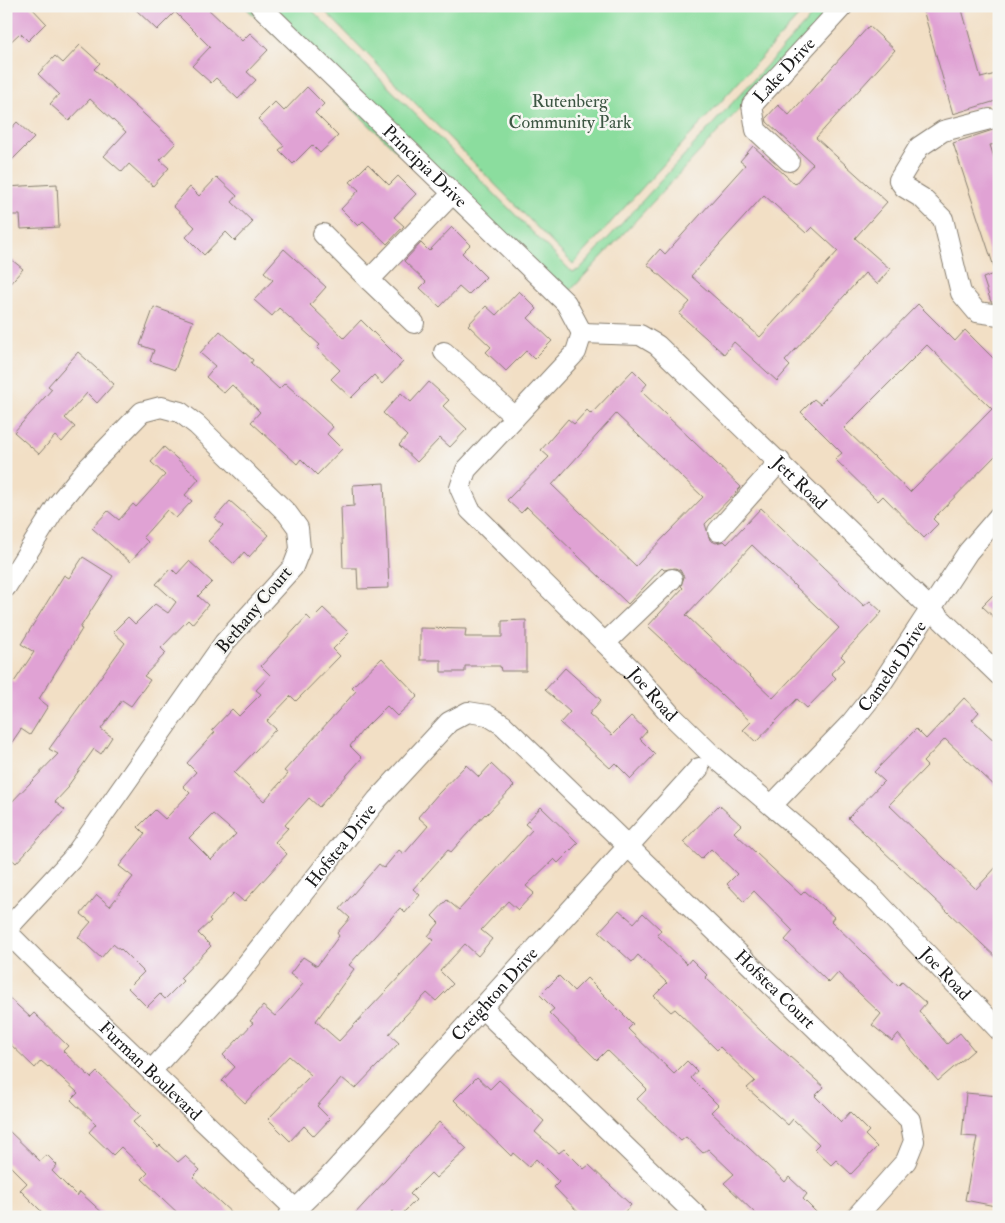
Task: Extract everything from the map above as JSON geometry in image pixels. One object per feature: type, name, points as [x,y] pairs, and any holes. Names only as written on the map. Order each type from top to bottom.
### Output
[{"type":"street","name":"Principia Drive","points":[[260,6],[566,303],[582,333]]},
{"type":"street","name":"Lake Drive","points":[[789,161],[756,130],[752,105],[843,6]]},
{"type":"street","points":[[990,118],[944,131],[918,147],[898,180],[904,187],[922,198],[943,219],[961,294],[977,312],[999,315]]},
{"type":"street","points":[[369,280],[453,193]]},
{"type":"street","points":[[323,234],[414,323]]},
{"type":"street","name":"Joe Road","points":[[582,333],[576,352],[466,470],[460,488],[470,510],[646,684],[670,714],[712,754],[772,805],[869,893],[999,1030]]},
{"type":"street","name":"Jett Road","points":[[582,333],[640,335],[657,344],[999,675]]},
{"type":"street","points":[[444,352],[515,417]]},
{"type":"street","name":"Bethany Court","points":[[6,587],[58,504],[84,472],[142,412],[160,407],[180,412],[197,425],[287,513],[298,528],[300,549],[293,567],[224,643],[72,859],[6,931]]},
{"type":"street","points":[[718,531],[780,461]]},
{"type":"street","name":"Camelot Drive","points":[[772,805],[850,724],[878,689],[968,552],[999,516]]},
{"type":"street","points":[[605,644],[672,579]]},
{"type":"street","name":"Hofstea Drive","points":[[151,1071],[234,980],[371,808],[449,722],[468,712],[487,714],[503,725],[555,775]]},
{"type":"street","name":"Creighton Drive","points":[[292,1213],[327,1179],[484,1009],[628,846],[700,768]]},
{"type":"street","name":"Hofstea Court","points":[[555,775],[910,1120],[914,1141],[906,1160],[856,1217]]},
{"type":"street","name":"Furman Boulevard","points":[[6,931],[151,1071],[292,1213]]},
{"type":"street","points":[[484,1009],[698,1217]]},
{"type":"green space","points":[[244,6],[308,6],[572,272],[579,270],[821,6],[835,6],[558,304]]},
{"type":"green space","name":"Rutenberg Community Park","points":[[320,6],[808,6],[573,264]]},
{"type":"building","points":[[6,6],[30,6],[46,23],[28,41],[20,33],[6,46]]},
{"type":"building","points":[[132,6],[205,6],[242,41],[250,33],[268,50],[247,72],[256,80],[238,99],[216,78],[211,83],[192,66],[210,47],[175,12],[157,30]]},
{"type":"building","points":[[922,6],[961,6],[981,78],[999,73],[999,100],[953,114]]},
{"type":"building","points":[[869,26],[895,50],[816,138],[887,202],[855,238],[890,269],[877,284],[865,273],[785,361],[790,366],[777,381],[734,342],[724,354],[679,314],[690,302],[647,264],[660,249],[665,254],[745,165],[740,161],[753,146],[795,184],[813,164],[767,122],[766,118],[778,105],[789,115]],"holes":[[[764,195],[806,233],[812,227],[838,251],[760,337],[691,276]]]},
{"type":"building","points":[[80,45],[100,63],[94,69],[176,143],[160,160],[169,168],[153,186],[129,164],[122,172],[104,156],[126,132],[90,99],[69,121],[50,104],[59,94],[38,74],[55,56],[63,63]]},
{"type":"building","points":[[307,87],[324,104],[315,113],[338,136],[320,153],[312,145],[293,164],[279,150],[284,146],[258,119],[275,102],[284,111]]},
{"type":"building","points":[[17,122],[34,138],[6,166],[6,134]]},
{"type":"building","points":[[999,128],[999,144],[990,145],[999,173],[999,303],[991,302],[983,278],[996,273],[953,143]]},
{"type":"building","points":[[368,164],[389,185],[398,176],[416,194],[394,217],[404,226],[387,244],[363,221],[358,226],[341,209],[359,190],[350,182]]},
{"type":"building","points":[[217,177],[237,196],[232,202],[253,222],[235,241],[226,232],[204,255],[186,237],[195,227],[173,206],[190,187],[199,196]]},
{"type":"building","points":[[57,184],[59,227],[21,229],[20,215],[6,215],[6,187]]},
{"type":"building","points":[[452,227],[470,245],[462,253],[486,277],[468,295],[459,287],[440,307],[420,288],[426,282],[404,261],[421,243],[429,251]]},
{"type":"building","points":[[284,249],[326,287],[310,305],[344,338],[361,320],[403,362],[382,384],[374,375],[351,398],[331,379],[340,370],[317,348],[320,345],[279,308],[272,316],[254,300],[273,280],[264,272]]},
{"type":"building","points":[[6,255],[23,269],[6,288]]},
{"type":"building","points":[[519,291],[537,309],[528,318],[552,341],[534,359],[526,351],[506,371],[486,352],[491,347],[468,325],[486,306],[496,315]]},
{"type":"building","points":[[918,304],[955,341],[965,330],[999,364],[999,452],[933,519],[938,524],[924,538],[883,496],[878,501],[835,459],[842,453],[801,412],[814,399],[820,404]],"holes":[[[927,345],[992,409],[910,492],[844,428]]]},
{"type":"building","points":[[154,307],[193,321],[175,370],[150,361],[154,350],[140,345]]},
{"type":"building","points":[[220,331],[253,360],[251,363],[279,389],[285,383],[333,427],[327,434],[342,449],[317,475],[301,459],[297,464],[251,422],[260,412],[232,385],[224,393],[206,377],[215,366],[200,353]]},
{"type":"building","points":[[78,352],[114,384],[97,403],[87,393],[65,418],[75,427],[62,442],[55,436],[39,454],[14,432],[52,389],[48,386]]},
{"type":"building","points":[[633,370],[647,384],[641,391],[741,487],[705,524],[710,540],[716,543],[724,541],[727,544],[761,508],[864,606],[870,601],[882,612],[841,656],[845,660],[831,673],[836,678],[807,708],[797,699],[756,742],[743,730],[751,722],[648,626],[683,588],[681,586],[684,577],[680,570],[675,568],[664,570],[662,568],[628,604],[527,507],[521,513],[507,500],[549,457],[541,450],[568,419],[574,424],[587,410],[591,414]],"holes":[[[616,414],[703,497],[636,566],[552,485]],[[752,545],[839,628],[773,698],[686,615]]]},
{"type":"building","points":[[429,382],[449,400],[443,406],[467,429],[450,447],[440,438],[417,462],[399,445],[407,436],[383,413],[401,393],[411,402]]},
{"type":"building","points":[[164,447],[199,479],[185,495],[192,501],[176,518],[167,510],[143,537],[148,542],[130,562],[92,528],[108,511],[119,520],[133,504],[136,507],[165,475],[151,462]]},
{"type":"building","points":[[384,483],[389,588],[358,589],[357,568],[343,568],[341,507],[354,506],[353,485]]},
{"type":"building","points":[[230,501],[269,535],[249,557],[244,552],[234,564],[208,541],[223,525],[215,518]]},
{"type":"building","points":[[83,557],[113,576],[39,699],[48,706],[30,735],[21,729],[6,751],[6,677],[14,682],[34,652],[21,644],[64,575],[69,578]]},
{"type":"building","points":[[189,561],[212,582],[198,596],[208,605],[192,624],[188,620],[161,648],[166,653],[144,676],[150,680],[131,706],[122,700],[101,729],[112,737],[101,754],[94,749],[69,787],[55,802],[65,810],[16,863],[6,854],[6,808],[58,754],[49,749],[125,643],[113,632],[128,617],[135,624],[155,604],[168,613],[176,602],[156,584],[171,568],[177,574]]},
{"type":"building","points":[[999,589],[999,622],[982,606]]},
{"type":"building","points":[[323,608],[349,633],[333,649],[340,656],[296,701],[291,696],[267,721],[276,729],[234,773],[264,801],[288,774],[284,771],[356,691],[352,687],[382,658],[418,696],[397,716],[387,706],[362,731],[350,746],[362,758],[319,807],[309,798],[285,825],[288,828],[275,842],[287,854],[244,902],[234,893],[209,919],[211,921],[198,933],[211,946],[180,978],[183,981],[165,999],[160,994],[147,1007],[128,988],[144,972],[121,949],[113,944],[101,958],[78,937],[91,922],[81,914],[97,895],[110,906],[133,877],[119,866],[145,834],[138,827],[155,810],[165,819],[190,793],[183,786],[196,772],[187,763],[215,732],[212,730],[232,709],[239,716],[261,694],[256,690],[270,675],[261,666],[307,616],[311,620]],"holes":[[[213,814],[236,834],[211,860],[189,838]]]},
{"type":"building","points":[[526,620],[526,671],[501,671],[500,666],[465,666],[465,672],[441,672],[441,660],[420,660],[420,628],[466,629],[465,637],[502,637],[502,621]]},
{"type":"building","points":[[565,668],[601,700],[589,714],[612,735],[631,716],[647,731],[640,739],[655,754],[631,779],[615,763],[610,768],[560,723],[570,712],[545,690]]},
{"type":"building","points":[[964,698],[979,712],[972,720],[999,745],[999,790],[945,739],[923,762],[927,766],[889,805],[976,889],[999,864],[999,960],[848,818],[884,781],[874,772],[916,729],[926,739]]},
{"type":"building","points":[[491,764],[514,786],[485,814],[451,852],[448,850],[413,889],[420,895],[405,913],[400,908],[349,965],[354,969],[316,1021],[339,1041],[434,940],[428,936],[439,923],[432,916],[447,900],[459,910],[532,830],[525,824],[541,807],[578,843],[558,863],[554,859],[526,886],[534,893],[518,910],[508,901],[481,930],[492,939],[478,956],[465,944],[440,971],[453,984],[436,1001],[427,993],[402,1019],[389,1034],[399,1043],[355,1089],[342,1078],[317,1106],[330,1119],[314,1136],[304,1126],[290,1141],[268,1119],[311,1075],[289,1056],[245,1103],[222,1081],[235,1067],[223,1055],[253,1023],[250,1021],[263,1006],[275,1016],[303,984],[290,974],[303,957],[317,966],[339,936],[337,933],[350,918],[340,909],[379,864],[384,868],[399,850],[404,854],[428,826],[418,817],[438,794],[466,765],[479,777]]},
{"type":"building","points":[[719,805],[741,825],[734,832],[757,854],[801,895],[805,891],[834,917],[831,921],[898,986],[902,982],[926,1003],[919,1011],[947,1044],[960,1033],[974,1050],[938,1081],[898,1034],[892,1041],[872,1025],[881,1014],[838,973],[829,983],[785,940],[793,931],[754,891],[744,902],[727,884],[737,874],[711,849],[701,859],[683,842]]},
{"type":"building","points":[[619,910],[634,923],[643,913],[661,930],[657,935],[687,964],[691,959],[707,975],[705,977],[764,1034],[824,1087],[815,1096],[841,1122],[850,1112],[869,1131],[865,1135],[877,1147],[851,1174],[836,1160],[831,1165],[814,1149],[819,1144],[793,1119],[788,1125],[747,1088],[755,1081],[720,1047],[717,1050],[675,1009],[671,1012],[654,996],[667,983],[638,955],[632,962],[599,932]]},
{"type":"building","points":[[559,976],[574,991],[587,978],[633,1024],[628,1029],[674,1074],[687,1061],[697,1071],[691,1078],[718,1105],[711,1112],[785,1182],[789,1177],[807,1194],[803,1199],[821,1217],[759,1217],[724,1183],[734,1174],[708,1149],[703,1153],[686,1137],[681,1141],[637,1099],[647,1089],[633,1075],[607,1050],[597,1060],[549,1013],[554,1009],[540,995]]},
{"type":"building","points":[[6,995],[30,1017],[34,1013],[68,1046],[63,1051],[91,1078],[97,1072],[141,1115],[133,1122],[158,1147],[160,1145],[178,1162],[185,1156],[200,1170],[193,1177],[236,1217],[182,1217],[142,1179],[148,1173],[121,1147],[113,1155],[89,1132],[96,1124],[71,1100],[78,1093],[41,1061],[35,1068],[6,1040]]},
{"type":"building","points":[[477,1077],[490,1089],[499,1080],[544,1121],[535,1132],[559,1153],[564,1149],[584,1169],[589,1165],[631,1205],[620,1217],[583,1217],[554,1187],[559,1182],[536,1159],[529,1167],[513,1153],[511,1156],[454,1100]]},
{"type":"building","points":[[966,1093],[999,1096],[999,1187],[995,1206],[965,1200],[977,1137],[962,1136]]},
{"type":"building","points":[[439,1122],[467,1149],[436,1178],[431,1173],[410,1194],[416,1200],[399,1217],[392,1211],[386,1217],[352,1217]]},
{"type":"building","points":[[6,1128],[40,1161],[47,1155],[57,1165],[52,1171],[77,1196],[80,1192],[107,1217],[47,1217],[20,1190],[27,1183],[6,1162]]}]
